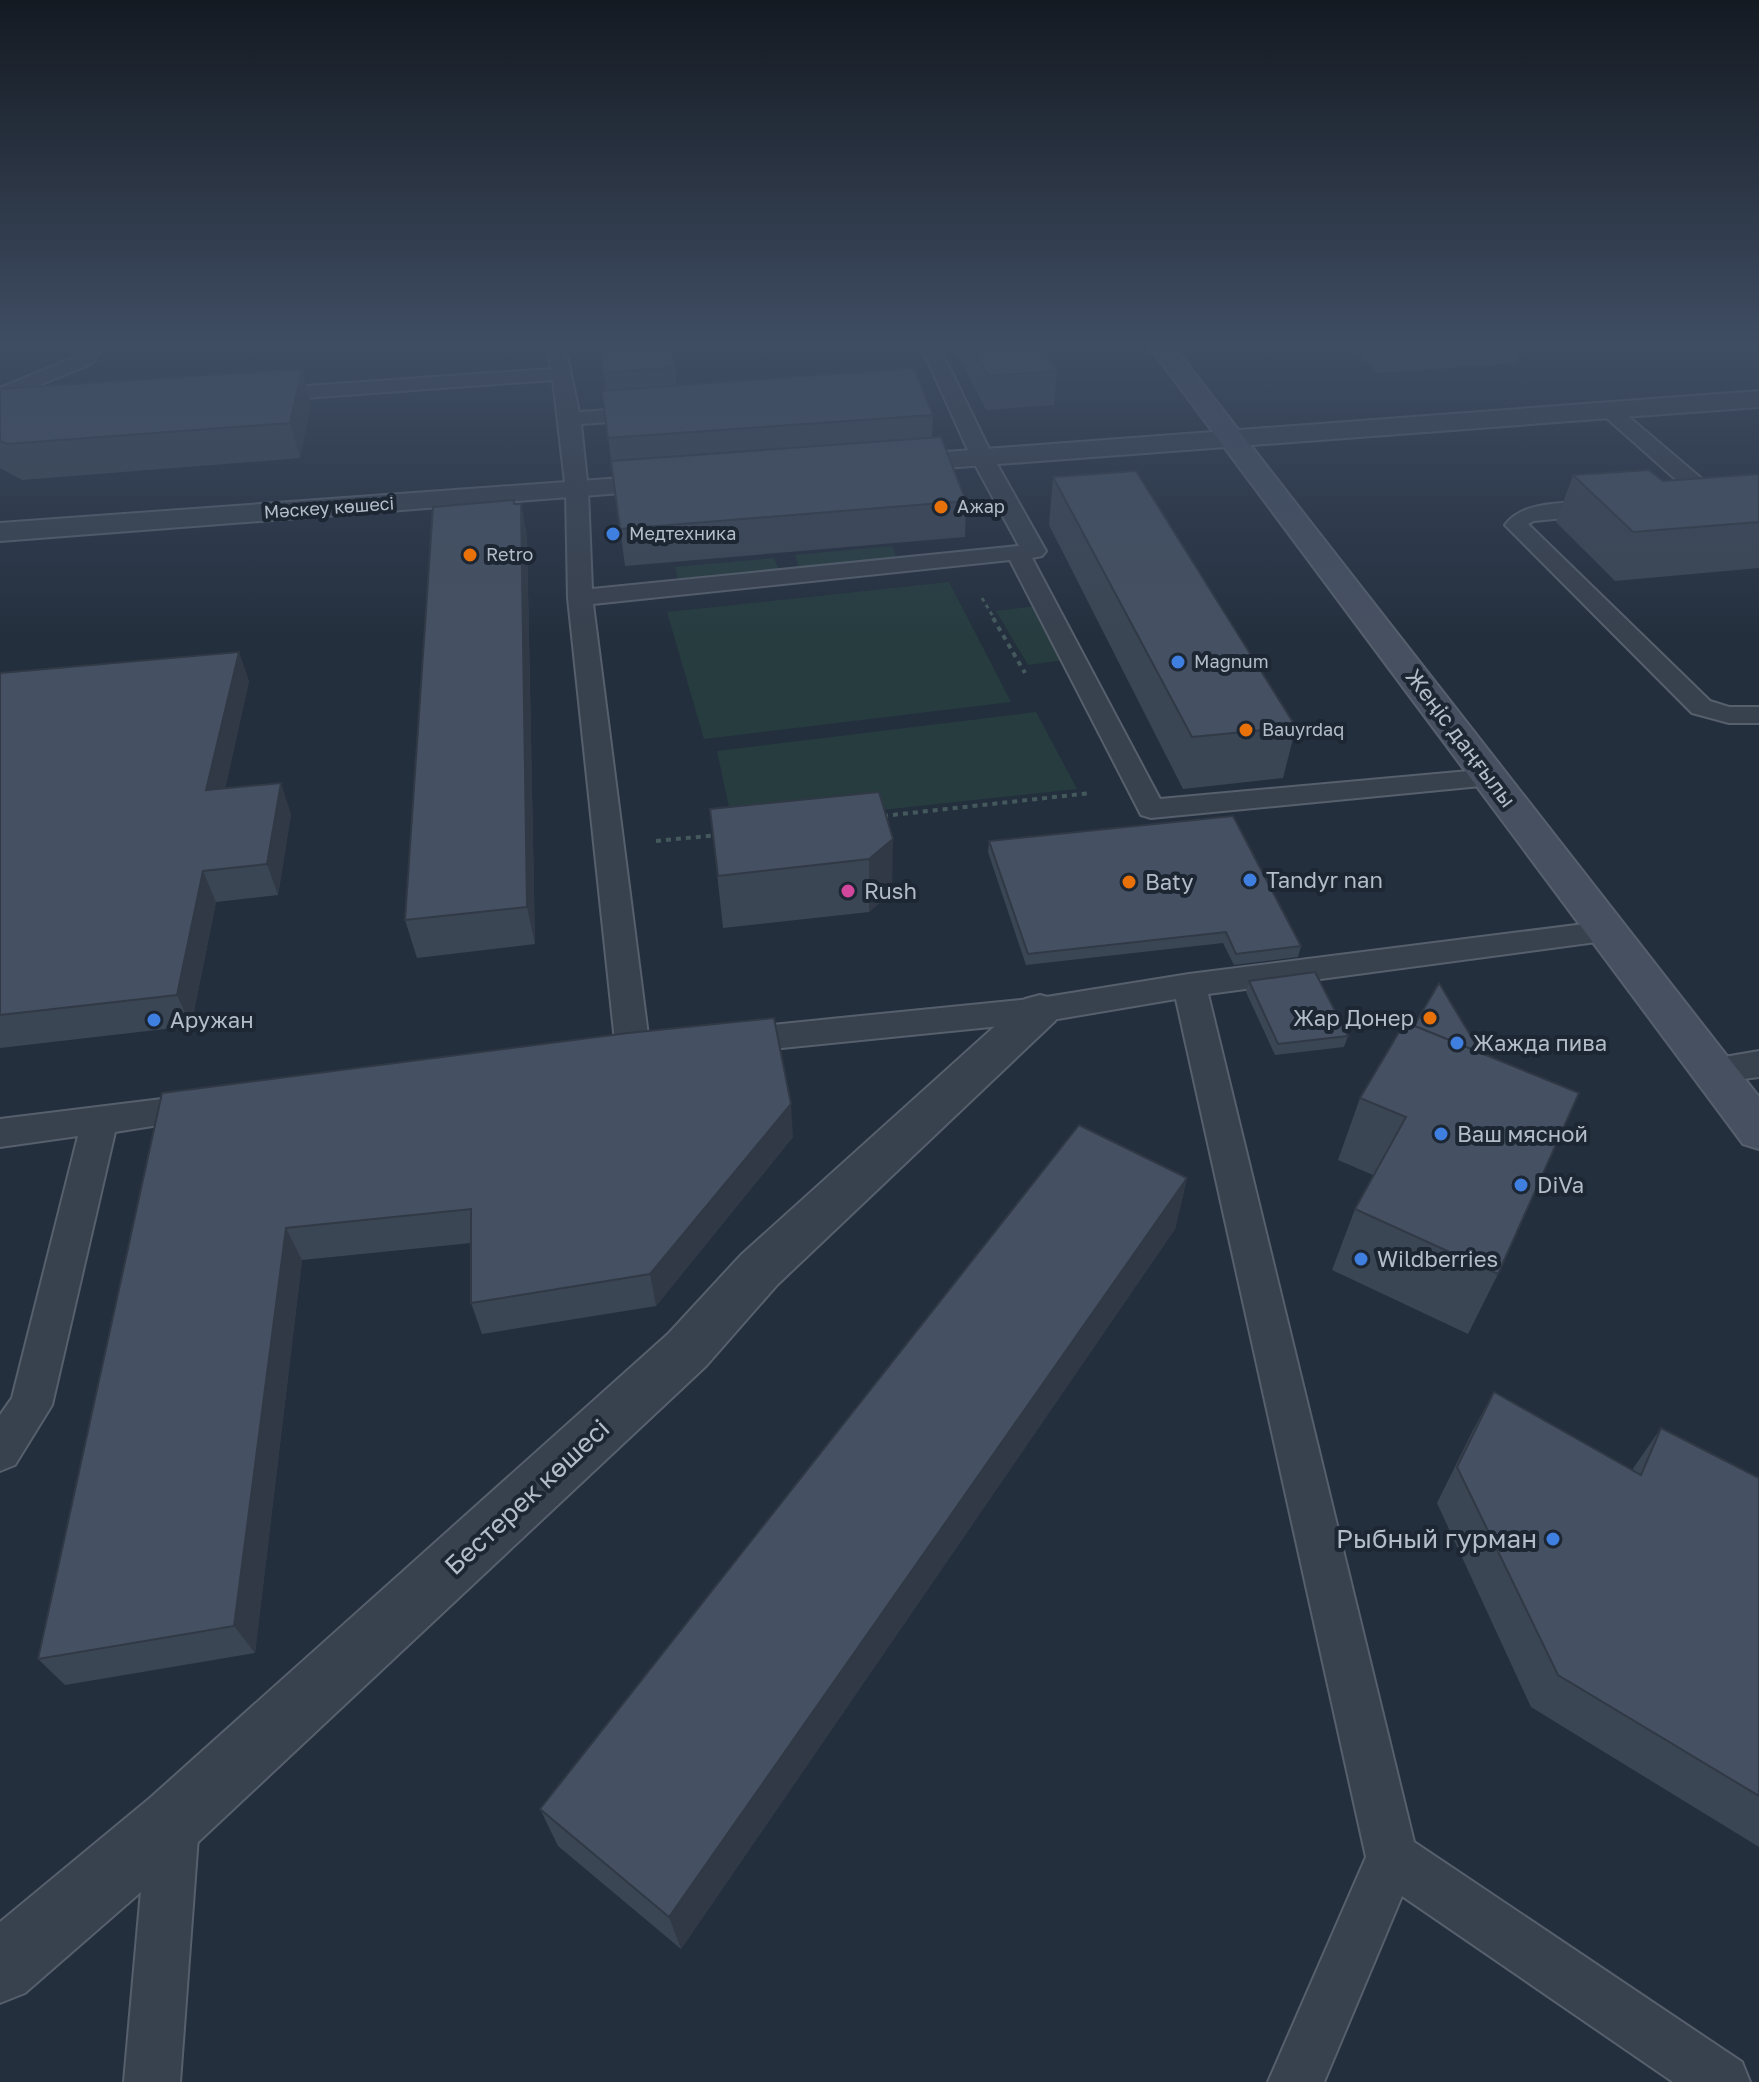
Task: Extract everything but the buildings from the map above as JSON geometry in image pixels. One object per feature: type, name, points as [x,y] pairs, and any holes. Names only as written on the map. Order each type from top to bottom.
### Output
[{"type":"main road","name":"Жеңіс даңғылы","points":[[1237,443],[1759,1131]]},
{"type":"street","points":[[858,467],[1155,443]]},
{"type":"street","name":"Мәскеу көшесі","points":[[0,532],[702,480]]},
{"type":"street","name":"Бестерек көшесі","points":[[4,1954],[173,1821],[687,1350],[759,1270],[1040,1010]]},
{"type":"lane","points":[[572,443],[580,598],[609,847],[648,1050],[1040,1010],[1189,985],[1608,932]]},
{"type":"lane","points":[[580,598],[1034,551],[974,443]]},
{"type":"lane","points":[[1647,443],[1700,489],[1703,497],[1696,502],[1666,504]]},
{"type":"lane","points":[[1636,506],[1533,514],[1522,517],[1516,525],[1701,707],[1737,717],[1759,715]]},
{"type":"lane","points":[[1018,553],[1151,809],[1491,777]]},
{"type":"lane","points":[[1189,985],[1392,1858],[1296,2082]]},
{"type":"lane","points":[[1713,1070],[1759,1064]]},
{"type":"lane","points":[[0,1133],[241,1102]]},
{"type":"lane","points":[[0,1451],[31,1405],[100,1121]]},
{"type":"lane","points":[[152,2082],[173,1821]]},
{"type":"lane","points":[[1392,1858],[1722,2082]]},
{"type":"path","points":[[959,559],[1029,678]]},
{"type":"path","points":[[872,818],[1140,788]]},
{"type":"path","points":[[609,847],[733,833]]},
{"type":"green space","points":[[892,546],[898,562],[800,572],[795,555]]},
{"type":"green space","points":[[774,558],[780,573],[679,584],[675,567]]},
{"type":"green space","points":[[949,582],[1011,702],[704,739],[667,612]]},
{"type":"green space","points":[[1035,606],[1065,660],[1028,665],[996,611]]},
{"type":"green space","points":[[1036,712],[1077,789],[733,826],[717,751]]},
{"type":"place","name":"Ажар","points":[[941,507]]},
{"type":"place","name":"Медтехника","points":[[613,534]]},
{"type":"place","name":"Retro","points":[[470,555]]},
{"type":"place","name":"Magnum","points":[[1178,662]]},
{"type":"place","name":"Bauyrdaq","points":[[1246,730]]},
{"type":"place","name":"Tandyr nan","points":[[1250,880]]},
{"type":"place","name":"Baty","points":[[1129,882]]},
{"type":"place","name":"Rush","points":[[848,891]]},
{"type":"place","name":"Жар Донер","points":[[1430,1018]]},
{"type":"place","name":"Аружан","points":[[154,1020]]},
{"type":"place","name":"Жажда пива","points":[[1457,1043]]},
{"type":"place","name":"Ваш мясной","points":[[1441,1134]]},
{"type":"place","name":"DiVa","points":[[1521,1185]]},
{"type":"place","name":"Wildberries","points":[[1361,1259]]},
{"type":"place","name":"Рыбный гурман","points":[[1553,1539]]}]
